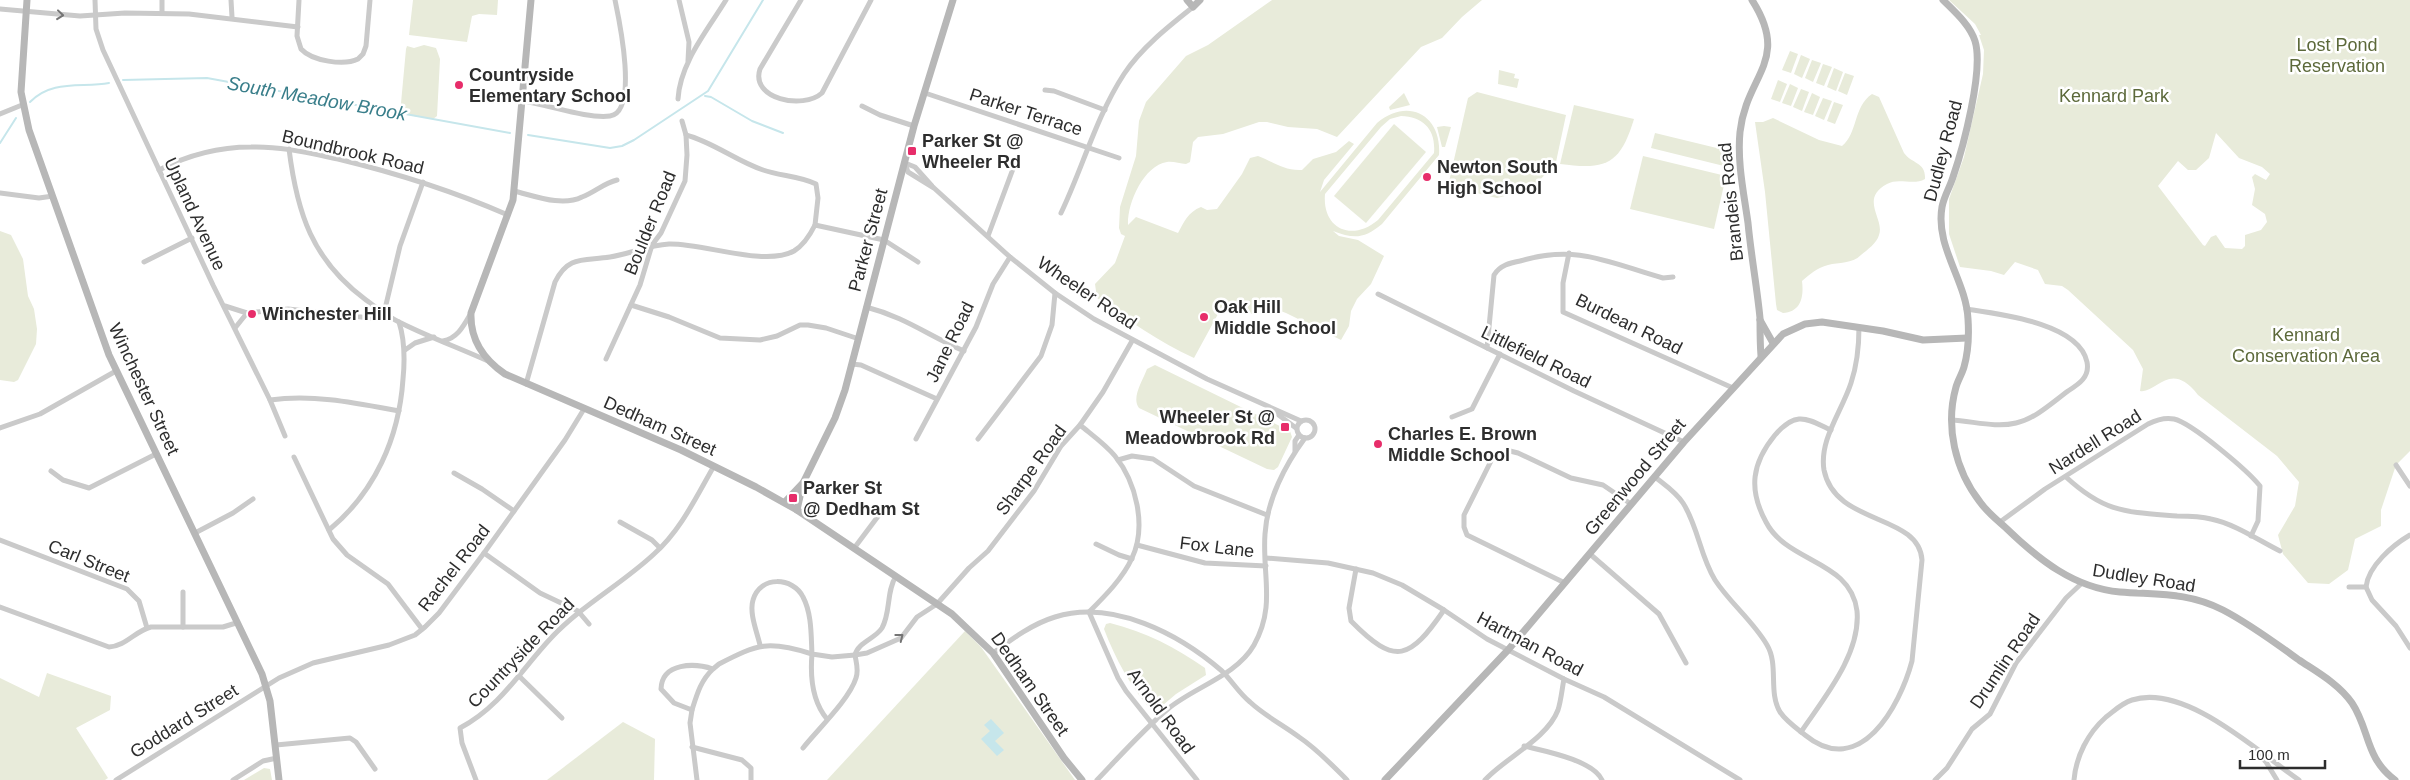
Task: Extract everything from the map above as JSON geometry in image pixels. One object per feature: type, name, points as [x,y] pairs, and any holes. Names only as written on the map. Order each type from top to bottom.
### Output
[{"type":"street","name":"Winchester Street","points":[[27,0],[21,86],[22,105],[29,130],[100,334],[266,686],[280,780]]},
{"type":"street","name":"Upland Avenue","points":[[95,0],[98,36],[103,50],[249,360],[270,400],[285,436]]},
{"type":"street","points":[[162,0],[162,13]]},
{"type":"street","points":[[230,0],[232,17]]},
{"type":"street","points":[[300,0],[298,43],[307,54],[343,62],[355,60],[365,50],[370,0]]},
{"type":"street","points":[[442,341],[452,338],[458,333],[471,312],[508,215],[514,191],[531,0]]},
{"type":"street","points":[[522,101],[592,114],[611,116],[616,113],[622,101],[626,64],[615,0]]},
{"type":"street","points":[[679,0],[689,42],[688,61]]},
{"type":"street","points":[[678,99],[680,80],[688,61],[726,0]]},
{"type":"street","points":[[801,0],[760,69],[757,79],[759,86],[771,94],[800,102],[815,99],[822,93],[871,0]]},
{"type":"street","name":"Parker Street","points":[[797,510],[803,483],[835,418],[852,364],[914,126],[953,0]]},
{"type":"street","points":[[1187,0],[1193,7]]},
{"type":"street","points":[[1061,213],[1075,183],[1088,146],[1125,73],[1136,59],[1200,0]]},
{"type":"street","name":"Brandeis Road","points":[[1752,0],[1762,20],[1768,47],[1765,65],[1742,116],[1740,154],[1760,320],[1761,356]]},
{"type":"street","name":"Dudley Road","points":[[1943,0],[1972,33],[1977,52],[1972,102],[1956,167],[1945,194],[1941,218],[1944,240],[1966,309],[1966,354],[1956,387],[1951,420],[1952,446],[1980,502],[2044,562],[2082,583],[2119,592],[2174,594],[2192,598],[2221,609],[2244,622],[2341,690],[2359,715],[2375,760],[2395,780]]},
{"type":"street","points":[[0,9],[95,16],[162,13],[232,17],[298,27]]},
{"type":"street","points":[[1045,90],[1054,91],[1105,110]]},
{"type":"street","name":"Parker Terrace","points":[[925,93],[1088,146],[1119,158]]},
{"type":"street","points":[[0,114],[22,105]]},
{"type":"street","points":[[862,106],[880,115],[914,126]]},
{"type":"street","name":"Boulder Road","points":[[606,359],[631,305],[652,245],[661,233],[685,181],[686,135],[682,121]]},
{"type":"street","points":[[526,384],[555,282],[563,268],[577,260],[618,256],[652,245],[690,245],[741,254],[776,256],[794,251],[803,244],[815,225],[818,198],[816,184],[764,170],[738,160],[704,141],[686,135]]},
{"type":"street","name":"Boundbrook Road","points":[[159,170],[192,156],[227,148],[265,147],[289,149],[372,167],[423,182],[508,215]]},
{"type":"street","points":[[289,149],[298,203],[321,256],[347,286],[399,322],[488,361]]},
{"type":"street","points":[[988,236],[1017,158]]},
{"type":"street","name":"Wheeler Road","points":[[904,164],[915,167],[927,178],[934,188],[1010,257],[1055,293],[1094,319],[1132,341],[1269,408],[1301,421]]},
{"type":"street","points":[[514,191],[565,201],[581,198],[602,185],[617,180]]},
{"type":"street","points":[[384,313],[400,246],[423,182]]},
{"type":"street","points":[[0,193],[43,198],[53,196]]},
{"type":"street","points":[[815,225],[884,240],[918,262]]},
{"type":"street","points":[[144,262],[192,238]]},
{"type":"street","points":[[1486,348],[1494,275],[1505,265],[1534,257],[1569,253],[1587,255],[1663,278],[1673,277]]},
{"type":"street","name":"Burdean Road","points":[[1569,253],[1563,283],[1563,312],[1733,388]]},
{"type":"street","name":"Jane Road","points":[[916,439],[976,327],[993,284],[1010,257]]},
{"type":"street","points":[[978,439],[1041,356],[1052,326],[1055,293]]},
{"type":"street","name":"Littlefield Road","points":[[1378,294],[1574,391],[1684,442]]},
{"type":"street","points":[[631,305],[669,317],[720,338],[760,340],[800,325],[808,325],[826,328],[859,339]]},
{"type":"street","points":[[224,306],[248,313],[288,310],[370,318],[384,313]]},
{"type":"street","points":[[866,307],[892,314],[943,342],[964,351]]},
{"type":"street","points":[[1951,420],[1996,425],[2024,420],[2077,386],[2087,373],[2088,365],[2083,351],[2076,344],[2048,327],[1999,314],[1966,309]]},
{"type":"street","name":"Dedham Street","points":[[471,312],[476,342],[488,361],[505,374],[714,466],[785,502],[855,547],[964,623],[993,652],[1064,758],[1082,780]]},
{"type":"street","points":[[235,328],[248,313]]},
{"type":"street","name":"Brandeis Road","points":[[1760,320],[1773,343]]},
{"type":"street","points":[[329,530],[353,509],[380,469],[390,446],[400,411],[405,350],[399,322]]},
{"type":"street","name":"Greenwood Street","points":[[1385,780],[1508,650],[1684,442],[1782,334],[1805,324],[1822,322],[1860,327],[1923,340],[1967,338]]},
{"type":"street","points":[[1656,477],[1682,502],[1707,565],[1739,611],[1766,643],[1771,659],[1776,702],[1786,720],[1812,741],[1830,748],[1850,747],[1868,740],[1891,709],[1908,676],[1918,611],[1922,560],[1919,546],[1909,534],[1853,508],[1832,490],[1827,480],[1823,456],[1831,430],[1852,382],[1856,365],[1860,327]]},
{"type":"street","points":[[405,350],[415,343],[434,337]]},
{"type":"street","name":"Sharpe Road","points":[[760,645],[777,645],[832,657],[868,652],[901,638],[917,617],[937,604],[1004,530],[1034,491],[1061,446],[1080,425],[1108,384],[1132,341]]},
{"type":"street","points":[[1452,417],[1467,412],[1475,404],[1500,354]]},
{"type":"street","points":[[852,364],[860,365],[937,399]]},
{"type":"street","points":[[0,428],[40,414],[116,371]]},
{"type":"street","points":[[270,400],[288,398],[345,400],[400,411]]},
{"type":"street","name":"Wheeler Road","points":[[1269,408],[1296,428]]},
{"type":"street","name":"Rachel Road","points":[[266,686],[309,664],[389,645],[415,635],[422,629],[439,613],[484,553],[584,409]]},
{"type":"street","points":[[1801,732],[1847,660],[1856,633],[1856,610],[1852,596],[1840,577],[1824,566],[1792,550],[1772,533],[1760,508],[1755,488],[1755,474],[1759,457],[1786,424],[1794,420],[1806,419],[1831,430]]},
{"type":"street","name":"Nardell Road","points":[[2000,522],[2148,424],[2156,420],[2173,419],[2195,430],[2260,486],[2258,521],[2251,536]]},
{"type":"street","points":[[1097,780],[1152,723],[1184,698],[1243,659],[1254,646],[1265,621],[1268,602],[1264,537],[1267,514],[1277,487],[1295,451],[1305,438],[1312,436],[1315,427],[1309,420],[1301,421],[1296,428],[1298,435],[1295,441],[1295,451]]},
{"type":"street","points":[[1080,425],[1118,460],[1127,472],[1136,504],[1138,532],[1137,545],[1132,558],[1111,589],[1089,612]]},
{"type":"street","points":[[1298,435],[1305,438]]},
{"type":"street","points":[[1565,583],[1467,535],[1464,527],[1464,515],[1493,458],[1510,451],[1518,453],[1571,478],[1603,485],[1631,504]]},
{"type":"street","points":[[51,471],[62,480],[89,488],[156,454]]},
{"type":"street","points":[[1118,460],[1132,456],[1153,459],[1194,486],[1237,505],[1267,514]]},
{"type":"street","points":[[294,457],[329,530],[347,555],[388,584],[422,629]]},
{"type":"street","points":[[2396,465],[2410,486]]},
{"type":"street","name":"Countryside Road","points":[[476,780],[462,743],[460,728],[480,717],[496,703],[551,638],[578,611],[644,563],[660,548],[680,524],[714,466]]},
{"type":"street","points":[[454,474],[482,489],[514,511]]},
{"type":"street","points":[[2066,477],[2088,496],[2108,507],[2140,514],[2209,518],[2280,551]]},
{"type":"street","name":"Parker Street","points":[[785,502],[803,483]]},
{"type":"street","points":[[195,533],[233,513],[253,499]]},
{"type":"street","points":[[855,547],[885,506]]},
{"type":"street","points":[[620,522],[651,540],[660,548]]},
{"type":"street","points":[[2410,535],[2382,558],[2371,574],[2366,587],[2372,600],[2396,626],[2410,648]]},
{"type":"street","name":"Carl Street","points":[[0,540],[127,589],[139,601],[147,628]]},
{"type":"street","points":[[1096,544],[1119,555],[1132,558]]},
{"type":"street","name":"Fox Lane","points":[[1137,545],[1205,563],[1266,566]]},
{"type":"street","points":[[484,553],[540,593],[578,611],[589,624]]},
{"type":"street","points":[[1590,554],[1659,614],[1686,663]]},
{"type":"street","name":"Hartman Road","points":[[1266,558],[1328,563],[1356,569],[1402,585],[1444,610],[1487,640],[1564,680],[1604,697],[1740,780]]},
{"type":"street","points":[[1356,569],[1348,608],[1351,622],[1389,650],[1401,653],[1410,649],[1432,628],[1444,610]]},
{"type":"street","points":[[803,748],[856,680],[855,654],[860,646],[875,637],[882,628],[891,584],[896,576]]},
{"type":"street","points":[[697,780],[692,747],[692,710],[698,689],[707,674],[713,669],[726,660],[760,645],[753,614],[754,598],[757,591],[770,583],[786,582],[799,590],[804,599],[810,620],[813,689],[818,704],[827,719]]},
{"type":"street","name":"Drumlin Road","points":[[1934,780],[1947,768],[1972,729],[1990,714],[2016,663],[2066,598],[2082,583]]},
{"type":"street","points":[[2349,587],[2366,587]]},
{"type":"street","points":[[183,592],[183,627]]},
{"type":"street","points":[[0,607],[109,647],[124,643],[147,628],[223,627],[236,623]]},
{"type":"street","points":[[993,652],[1035,625],[1070,613],[1089,612],[1123,618],[1148,626],[1176,639],[1224,673],[1249,702],[1324,756],[1347,780]]},
{"type":"street","name":"Arnold Road","points":[[1089,612],[1118,678],[1197,780]]},
{"type":"street","points":[[692,710],[674,703],[664,695],[660,689],[662,682],[668,674],[681,666],[694,664],[713,669]]},
{"type":"street","points":[[519,676],[562,718]]},
{"type":"street","points":[[1484,780],[1535,739],[1554,718],[1558,710],[1564,680]]},
{"type":"street","name":"Goddard Street","points":[[116,780],[266,686]]},
{"type":"street","points":[[2074,780],[2085,742],[2104,720],[2131,700],[2150,698],[2176,702],[2217,722],[2296,779]]},
{"type":"street","points":[[276,745],[350,739],[356,742],[375,768]]},
{"type":"street","points":[[2247,743],[2266,762],[2277,780]]},
{"type":"street","points":[[1524,746],[1587,766],[1598,773],[1602,780]]},
{"type":"street","points":[[692,747],[742,760],[751,768],[751,780]]},
{"type":"street","points":[[233,780],[263,761],[277,758]]},
{"type":"green space","points":[[413,0],[498,0],[497,15],[479,14],[472,16],[467,42],[409,35]]},
{"type":"green space","points":[[1272,0],[1482,0],[1442,38],[1421,47],[1337,137],[1317,129],[1259,122],[1223,134],[1198,137],[1193,142],[1190,162],[1186,164],[1167,162],[1158,165],[1144,178],[1138,187],[1130,207],[1128,225],[1136,217],[1178,233],[1187,218],[1197,209],[1201,207],[1207,210],[1217,209],[1242,174],[1250,158],[1258,156],[1284,168],[1302,170],[1313,159],[1336,152],[1349,141],[1354,144],[1324,180],[1320,192],[1377,123],[1389,115],[1400,111],[1411,111],[1421,114],[1429,120],[1435,129],[1439,155],[1382,224],[1370,233],[1359,236],[1333,231],[1339,236],[1358,240],[1384,256],[1371,284],[1357,299],[1351,311],[1349,326],[1341,340],[1286,313],[1262,304],[1255,315],[1224,303],[1194,358],[1156,338],[1097,298],[1095,284],[1115,263],[1125,236],[1121,234],[1119,228],[1120,207],[1136,156],[1139,121],[1146,102],[1186,56],[1208,45]],"holes":[[[1401,116],[1422,122],[1431,131],[1434,153],[1378,220],[1368,227],[1358,230],[1349,231],[1341,228],[1328,216],[1325,206],[1325,194],[1381,127],[1390,119]]]},
{"type":"green space","points":[[1949,0],[2410,0],[2410,451],[2396,465],[2381,510],[2381,526],[2355,539],[2348,570],[2329,584],[2308,583],[2283,554],[2278,535],[2295,506],[2299,482],[2277,456],[2180,380],[2172,379],[2146,391],[2140,391],[2143,369],[2133,350],[2068,290],[2062,286],[2045,284],[2038,270],[2015,262],[2004,275],[1991,271],[1960,267],[1949,234],[1949,199],[1964,157],[1983,74],[1984,50],[1979,35],[1981,35],[1975,24]],"holes":[[[2216,133],[2239,158],[2262,167],[2270,174],[2266,180],[2255,174],[2252,177],[2255,189],[2252,205],[2265,214],[2267,222],[2261,230],[2245,235],[2245,246],[2242,249],[2225,248],[2216,235],[2211,237],[2205,246],[2158,186],[2178,161],[2188,170],[2196,170],[2209,158]]]},
{"type":"green space","points":[[424,45],[436,48],[440,59],[437,116],[433,119],[400,114],[407,46],[414,48]]},
{"type":"green space","points":[[1790,51],[1798,54],[1791,73],[1782,70]]},
{"type":"green space","points":[[1801,55],[1810,59],[1802,78],[1794,74]]},
{"type":"green space","points":[[1812,60],[1821,63],[1813,82],[1805,78]]},
{"type":"green space","points":[[1823,64],[1832,67],[1824,86],[1816,83]]},
{"type":"green space","points":[[1834,68],[1843,72],[1836,91],[1827,87]]},
{"type":"green space","points":[[1499,70],[1515,74],[1514,78],[1519,79],[1517,88],[1498,84]]},
{"type":"green space","points":[[1845,73],[1854,76],[1847,95],[1838,91]]},
{"type":"green space","points":[[1778,80],[1787,84],[1780,102],[1771,99]]},
{"type":"green space","points":[[1790,84],[1798,88],[1791,106],[1782,103]]},
{"type":"green space","points":[[1801,89],[1809,92],[1802,111],[1793,107]]},
{"type":"green space","points":[[1477,92],[1566,115],[1556,162],[1532,189],[1497,198],[1448,186],[1468,98]]},
{"type":"green space","points":[[1404,93],[1410,105],[1390,110],[1389,107]]},
{"type":"green space","points":[[1812,93],[1820,97],[1813,115],[1804,112]]},
{"type":"green space","points":[[1872,94],[1879,97],[1904,153],[1921,166],[1925,173],[1925,179],[1916,182],[1896,181],[1887,184],[1879,190],[1875,196],[1874,203],[1880,229],[1876,241],[1854,260],[1824,266],[1811,274],[1802,281],[1802,298],[1800,303],[1794,310],[1783,313],[1777,310],[1776,304],[1765,192],[1755,122],[1763,122],[1773,118],[1819,140],[1842,146],[1851,134],[1858,113],[1866,99]]},
{"type":"green space","points":[[1823,98],[1832,101],[1824,120],[1815,116]]},
{"type":"green space","points":[[1834,102],[1843,105],[1835,124],[1827,121]]},
{"type":"green space","points":[[1574,105],[1634,119],[1623,146],[1617,155],[1609,161],[1600,165],[1589,166],[1560,164]]},
{"type":"green space","points":[[1394,124],[1426,152],[1366,223],[1334,196]]},
{"type":"green space","points":[[1437,127],[1451,127],[1445,147],[1442,147]]},
{"type":"green space","points":[[1655,133],[1729,151],[1724,166],[1651,148]]},
{"type":"green space","points":[[1643,156],[1726,176],[1714,229],[1630,209]]},
{"type":"green space","points":[[0,231],[11,235],[23,259],[28,296],[34,309],[37,329],[36,344],[18,380],[14,382],[0,380]]},
{"type":"green space","points":[[1155,365],[1290,431],[1292,437],[1278,467],[1274,470],[1267,469],[1139,408],[1136,399],[1138,389],[1147,369]]},
{"type":"green space","points":[[1110,623],[1136,631],[1183,653],[1205,668],[1206,675],[1176,694],[1156,711],[1152,711],[1130,683],[1113,651],[1104,629],[1106,624]]},
{"type":"green space","points":[[965,631],[981,647],[1075,780],[827,780]]},
{"type":"green space","points":[[47,673],[111,696],[110,710],[76,728],[108,778],[105,780],[0,780],[0,678],[39,697]]},
{"type":"green space","points":[[623,722],[655,739],[654,780],[547,780]]},
{"type":"green space","points":[[264,768],[270,769],[272,780],[244,780]]},
{"type":"water","points":[[991,719],[1004,733],[995,741],[1004,750],[997,756],[981,739],[990,731],[984,725]]},
{"type":"waterway","name":"South Meadow Brook","points":[[528,135],[610,148],[622,146],[634,140],[708,91],[763,0]]},
{"type":"waterway","name":"South Meadow Brook","points":[[123,80],[207,78],[510,133]]},
{"type":"waterway","name":"South Meadow Brook","points":[[30,102],[48,90],[58,87],[109,83]]},
{"type":"waterway","points":[[705,96],[711,97],[752,121],[783,133]]},
{"type":"waterway","name":"South Meadow Brook","points":[[0,143],[16,118]]},
{"type":"place","name":"Countryside Elementary School","points":[[459,85]]},
{"type":"place","name":"Parker St @ Wheeler Rd","points":[[912,151]]},
{"type":"place","name":"Newton South High School","points":[[1427,177]]},
{"type":"place","name":"Winchester Hill","points":[[252,314]]},
{"type":"place","name":"Oak Hill Middle School","points":[[1204,317]]},
{"type":"place","name":"Wheeler St @ Meadowbrook Rd","points":[[1285,427]]},
{"type":"place","name":"Charles E. Brown Middle School","points":[[1378,444]]},
{"type":"place","name":"Parker St @ Dedham St","points":[[793,498]]},
{"type":"park label","name":"Lost Pond Reservation","points":[[2337,55]]},
{"type":"park label","name":"Kennard Park","points":[[2114,96]]},
{"type":"park label","name":"Kennard Conservation Area","points":[[2306,345]]}]
